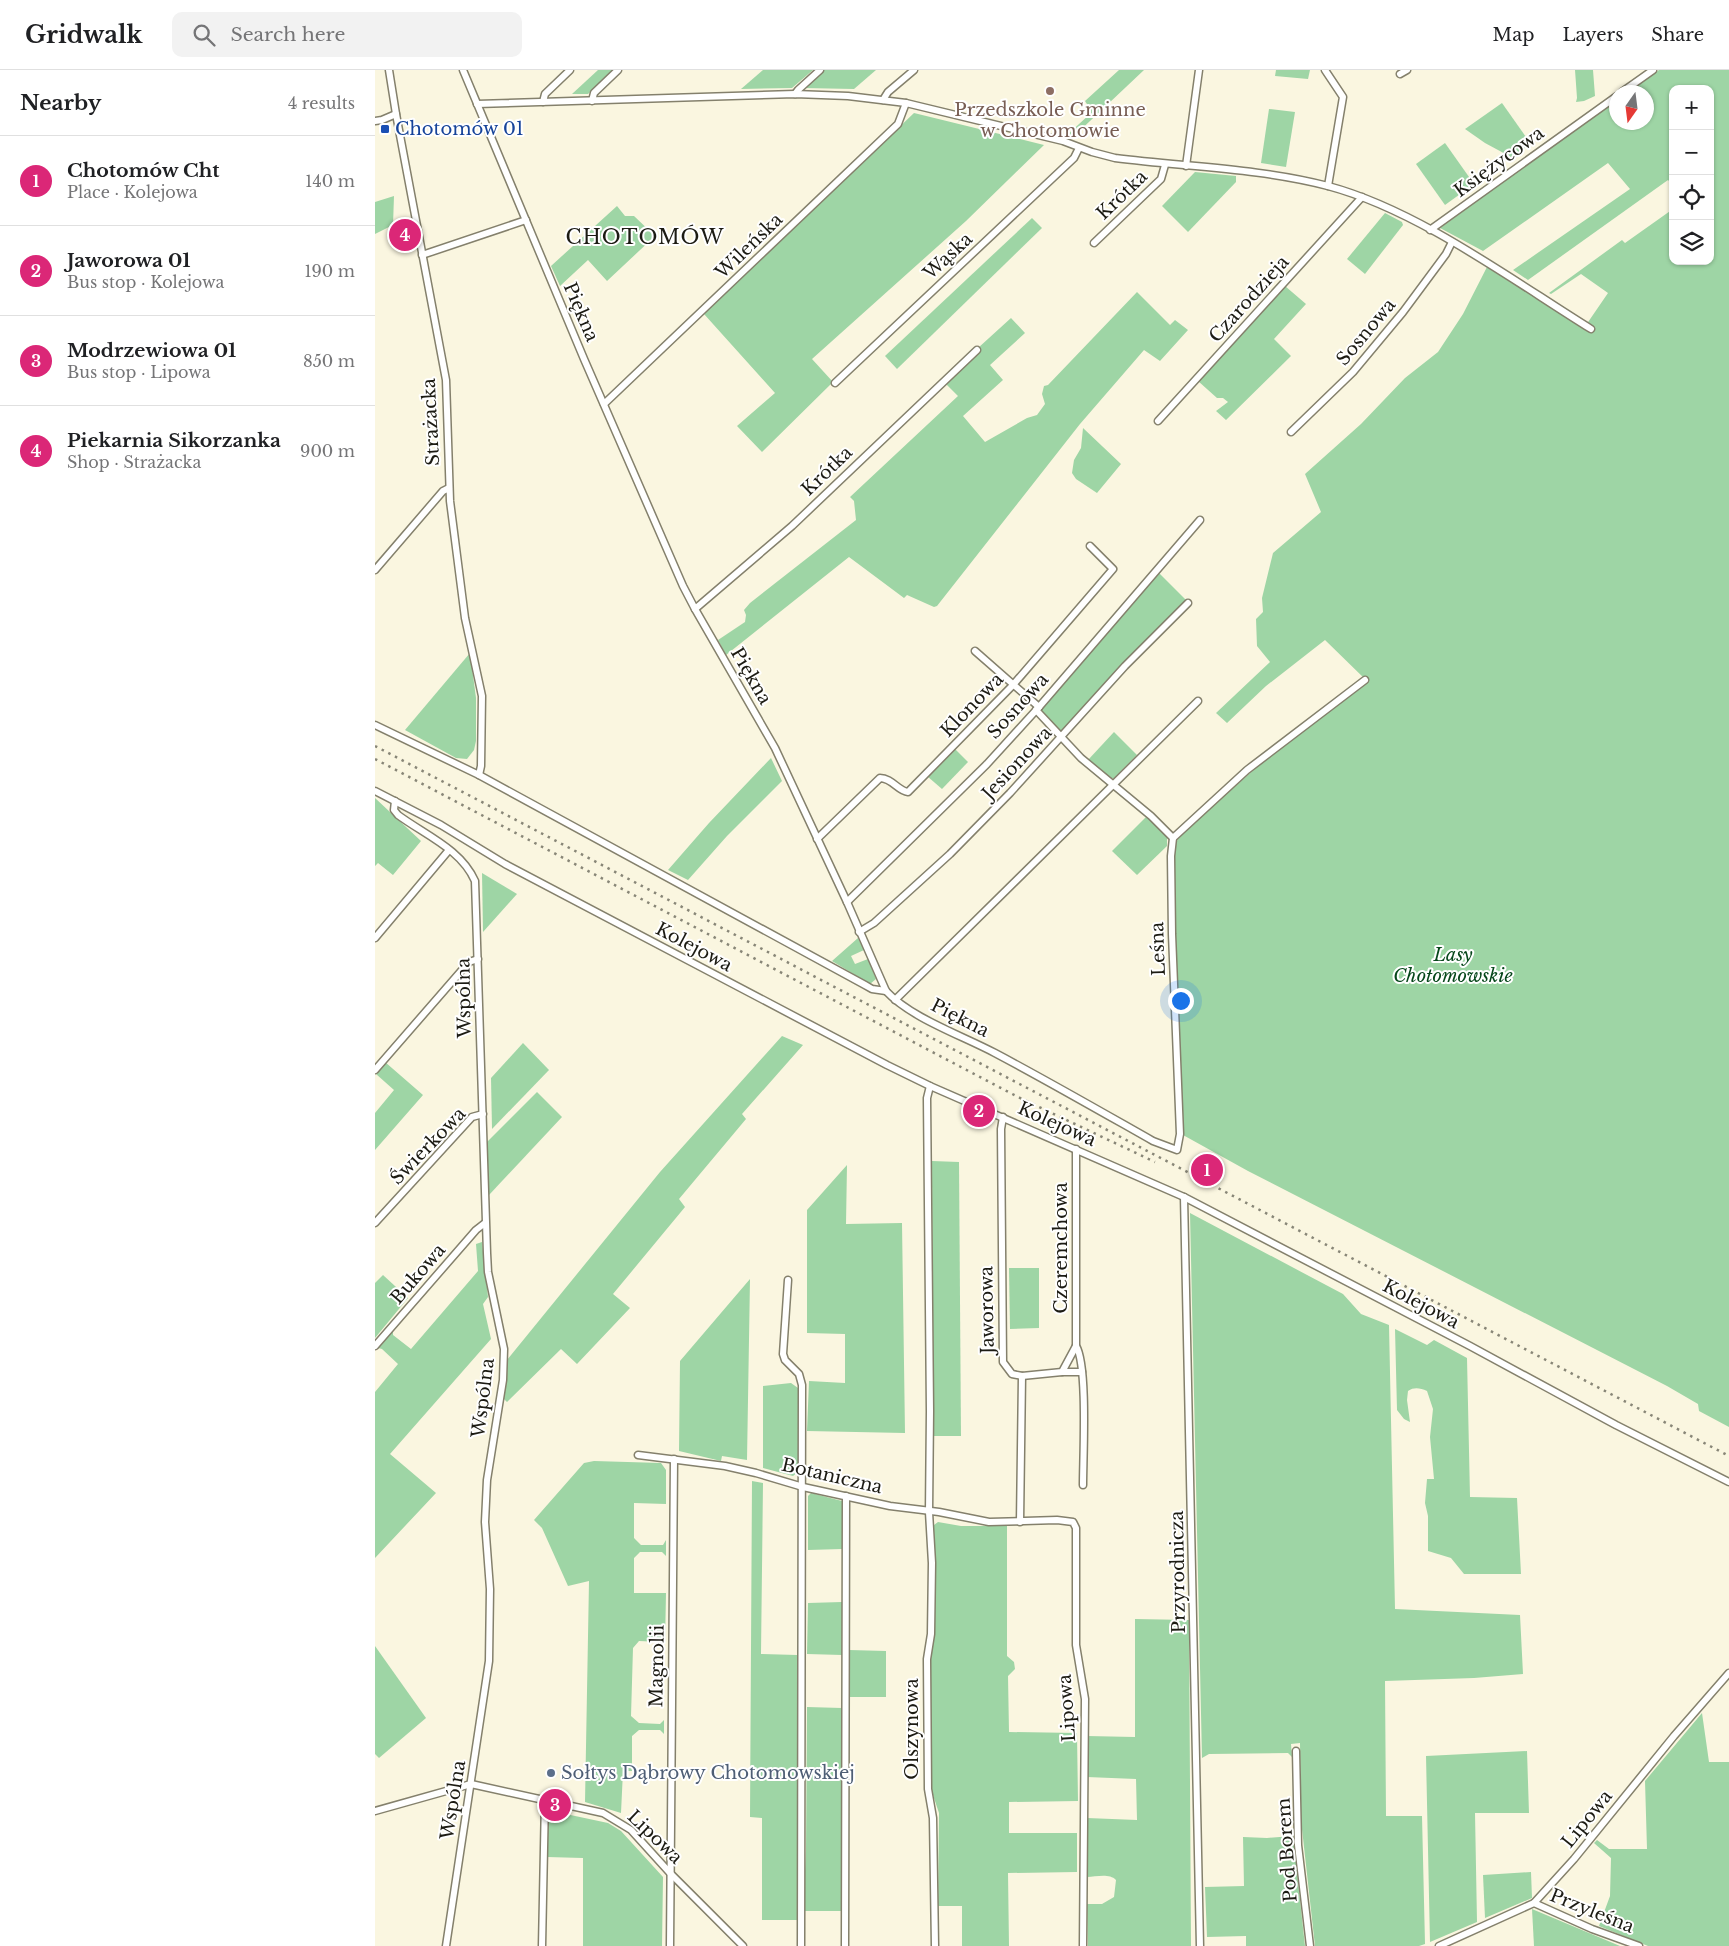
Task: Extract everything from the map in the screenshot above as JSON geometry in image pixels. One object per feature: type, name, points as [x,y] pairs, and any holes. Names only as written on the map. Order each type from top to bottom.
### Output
[{"type":"street","name":"Strażacka","points":[[389,70],[447,391],[449,488],[465,618],[482,696],[481,766],[479,775]]},
{"type":"street","name":"Piękna","points":[[463,70],[604,404],[695,609],[775,748],[847,902],[885,991],[895,1000],[922,1016],[995,1053],[1153,1140],[1177,1150]]},
{"type":"street","points":[[543,102],[545,94],[570,70]]},
{"type":"street","points":[[592,101],[594,93],[618,70]]},
{"type":"street","points":[[795,94],[821,70]]},
{"type":"street","points":[[883,100],[888,92],[914,70]]},
{"type":"street","points":[[1186,166],[1199,70]]},
{"type":"street","points":[[1325,70],[1343,97],[1328,186]]},
{"type":"street","points":[[1400,74],[1407,70]]},
{"type":"street","points":[[1631,85],[1653,70]]},
{"type":"street","points":[[477,104],[795,94],[848,96],[906,103],[1055,139],[1103,156],[1270,174],[1328,186],[1362,197],[1452,242],[1591,329]]},
{"type":"street","name":"Księżycowa","points":[[1430,230],[1609,102]]},
{"type":"street","name":"Wileńska","points":[[604,404],[898,124],[906,103]]},
{"type":"street","points":[[375,121],[396,114]]},
{"type":"street","name":"Wąska","points":[[835,383],[1074,158],[1079,148]]},
{"type":"street","name":"Krótka","points":[[1094,242],[1161,179],[1165,164]]},
{"type":"street","name":"Czarodzieja","points":[[1158,421],[1362,197]]},
{"type":"street","points":[[422,255],[526,220]]},
{"type":"street","name":"Sosnowa","points":[[1291,432],[1353,372],[1403,312],[1446,254],[1452,242]]},
{"type":"street","name":"Krótka","points":[[695,609],[791,526],[977,350]]},
{"type":"street","points":[[375,570],[443,491],[449,488]]},
{"type":"street","name":"Sosnowa","points":[[847,902],[980,770],[1038,708],[1200,520]]},
{"type":"street","name":"Klonowa","points":[[817,839],[880,778],[890,780],[902,790],[909,792],[1013,684],[1113,569],[1090,546]]},
{"type":"street","name":"Jesionowa","points":[[859,932],[874,923],[950,854],[1011,793],[1125,666],[1188,603]]},
{"type":"street","points":[[975,651],[1038,708],[1081,758],[1151,816],[1173,838],[1247,770],[1365,680]]},
{"type":"street","points":[[895,1000],[1198,701]]},
{"type":"street","points":[[375,725],[479,775],[865,985],[873,989],[885,991]]},
{"type":"street","name":"Kolejowa","points":[[375,791],[441,825],[544,885],[887,1065],[930,1086],[1184,1197],[1470,1346],[1616,1426],[1729,1482]]},
{"type":"street","name":"Wspólna","points":[[395,801],[394,810],[398,815],[449,850],[466,865],[475,881],[488,1272],[504,1349],[503,1380],[487,1480],[485,1522],[491,1597],[489,1661],[447,1946]]},
{"type":"street","name":"Leśna","points":[[1173,838],[1171,856],[1172,925],[1180,1134],[1177,1150]]},
{"type":"street","points":[[375,938],[449,850]]},
{"type":"street","points":[[375,1070],[469,962],[479,959]]},
{"type":"street","name":"Olszynowa","points":[[930,1086],[927,1098],[930,1401],[929,1512],[932,1563],[931,1634],[927,1659],[928,1788],[933,1818],[935,1946]]},
{"type":"street","name":"Świerkowa","points":[[375,1222],[472,1117],[483,1114]]},
{"type":"street","name":"Jaworowa","points":[[1003,1117],[1001,1129],[1003,1362],[1012,1374],[1022,1376]]},
{"type":"street","name":"Czeremchowa","points":[[1062,1372],[1076,1346],[1076,1149]]},
{"type":"street","name":"Przyrodnicza","points":[[1184,1197],[1200,1946]]},
{"type":"street","name":"Bukowa","points":[[375,1346],[476,1230],[485,1223]]},
{"type":"street","points":[[788,1280],[783,1354],[785,1360],[797,1372],[802,1385],[801,1946]]},
{"type":"street","name":"Czeremchowa","points":[[1076,1346],[1081,1354],[1082,1372],[1083,1485]]},
{"type":"street","points":[[1020,1522],[1022,1376],[1082,1372]]},
{"type":"street","name":"Botaniczna","points":[[638,1455],[756,1473],[803,1487],[929,1512],[939,1512],[989,1522],[1020,1522]]},
{"type":"street","name":"Magnolii","points":[[670,1946],[674,1459]]},
{"type":"street","points":[[845,1946],[846,1496]]},
{"type":"street","name":"Lipowa","points":[[1020,1522],[1069,1520],[1074,1523],[1076,1528],[1076,1645],[1085,1699],[1083,1946]]},
{"type":"street","name":"Lipowa","points":[[1439,1946],[1534,1903],[1574,1859],[1673,1736],[1729,1673]]},
{"type":"street","name":"Pod Borem","points":[[1296,1752],[1298,1845],[1310,1946]]},
{"type":"street","name":"Lipowa","points":[[375,1811],[471,1784],[545,1798],[603,1813],[616,1819],[631,1830],[743,1946]]},
{"type":"street","points":[[542,1946],[545,1798]]},
{"type":"street","name":"Przyleśna","points":[[1534,1903],[1592,1929],[1639,1946]]},
{"type":"green space","points":[[598,70],[614,70],[588,94],[572,94]]},
{"type":"green space","points":[[763,70],[813,70],[792,88],[741,89]]},
{"type":"green space","points":[[824,70],[876,70],[854,89],[803,88]]},
{"type":"green space","points":[[1119,70],[1144,70],[1072,138],[1067,135],[1090,114],[1090,109],[1085,101]]},
{"type":"green space","points":[[1276,70],[1310,70],[1308,79],[1275,76]]},
{"type":"green space","points":[[1575,70],[1593,70],[1595,96],[1576,102]]},
{"type":"green space","name":"Lasy Chotomowskie","points":[[1659,70],[1729,70],[1729,1427],[1699,1411],[1698,1404],[1667,1386],[1248,1171],[1183,1135],[1173,860],[1175,845],[1180,835],[1257,767],[1367,681],[1325,640],[1266,686],[1227,723],[1216,713],[1270,662],[1257,646],[1256,619],[1263,612],[1262,598],[1273,553],[1321,512],[1305,474],[1361,424],[1405,378],[1438,352],[1463,314],[1487,267],[1584,328],[1608,293],[1581,274],[1551,294],[1549,293],[1622,240],[1625,243],[1669,212],[1669,265],[1714,265],[1714,85],[1669,85],[1669,181],[1528,280],[1513,270],[1630,189],[1608,163],[1483,251],[1440,228],[1609,105],[1609,130],[1654,130],[1654,85],[1637,85]]},
{"type":"green space","points":[[1502,103],[1531,144],[1511,157],[1485,143],[1465,129]]},
{"type":"green space","points":[[1269,109],[1295,112],[1286,167],[1261,163]]},
{"type":"green space","points":[[914,113],[1044,145],[966,221],[812,359],[833,382],[762,452],[737,426],[775,393],[704,314]]},
{"type":"green space","points":[[1445,143],[1474,184],[1445,205],[1416,164]]},
{"type":"green space","points":[[1195,172],[1236,176],[1236,182],[1188,232],[1162,206]]},
{"type":"green space","points":[[394,196],[393,225],[375,234],[375,202]]},
{"type":"green space","points":[[617,206],[625,216],[634,216],[655,236],[607,281],[588,260],[560,286],[551,266]]},
{"type":"green space","points":[[1385,213],[1402,222],[1403,225],[1365,274],[1347,259]]},
{"type":"green space","points":[[1032,218],[1042,228],[897,369],[885,356]]},
{"type":"green space","points":[[1285,286],[1306,304],[1274,339],[1291,356],[1226,420],[1216,411],[1228,402],[1223,398],[1217,398],[1198,381]]},
{"type":"green space","points":[[1137,292],[1170,325],[1175,320],[1188,330],[1160,361],[1144,350],[1080,424],[937,606],[934,607],[907,595],[904,598],[849,557],[726,655],[718,640],[745,622],[746,615],[744,610],[750,603],[856,520],[854,501],[850,497],[958,396],[944,382],[980,351],[978,348],[1011,318],[1025,333],[990,365],[1003,380],[963,416],[985,442],[1027,418],[1037,415],[1045,404],[1042,394],[1044,386],[1048,385]]},
{"type":"green space","points":[[1083,428],[1121,464],[1097,493],[1076,479],[1072,473],[1074,460],[1081,448]]},
{"type":"green space","points":[[1158,572],[1187,601],[1061,733],[1039,710]]},
{"type":"green space","points":[[470,653],[476,698],[476,741],[474,750],[467,759],[456,758],[405,730]]},
{"type":"green space","points":[[1114,732],[1137,755],[1114,778],[1109,778],[1088,760]]},
{"type":"green space","points":[[954,748],[968,762],[942,789],[927,776]]},
{"type":"green space","points":[[771,758],[782,781],[727,836],[688,880],[668,870],[709,823]]},
{"type":"green space","points":[[375,798],[421,841],[393,875],[378,863],[375,866]]},
{"type":"green space","points":[[1147,816],[1167,835],[1167,846],[1137,875],[1112,851]]},
{"type":"green space","points":[[482,873],[517,894],[483,932]]},
{"type":"green space","points":[[858,938],[864,950],[851,956],[855,964],[868,959],[876,979],[870,984],[832,961]]},
{"type":"green space","points":[[782,1036],[803,1045],[742,1114],[746,1119],[679,1199],[685,1207],[613,1294],[630,1308],[577,1364],[561,1349],[507,1402],[504,1399],[507,1360],[660,1172]]},
{"type":"green space","points":[[523,1043],[549,1070],[492,1129],[491,1078]]},
{"type":"green space","points":[[385,1062],[423,1095],[375,1150],[375,1113],[394,1090],[376,1074]]},
{"type":"green space","points":[[537,1092],[562,1117],[489,1195],[486,1143]]},
{"type":"green space","points":[[932,1161],[959,1162],[961,1436],[933,1436]]},
{"type":"green space","points":[[847,1165],[846,1224],[902,1223],[905,1433],[807,1431],[809,1381],[845,1383],[845,1334],[807,1333],[807,1210]]},
{"type":"green space","points":[[1190,1213],[1343,1294],[1361,1314],[1389,1325],[1395,1609],[1520,1615],[1523,1674],[1474,1678],[1385,1681],[1386,1816],[1422,1816],[1425,1944],[1419,1946],[1315,1946],[1301,1820],[1300,1743],[1291,1744],[1292,1757],[1288,1753],[1209,1754],[1202,1758]]},
{"type":"green space","points":[[482,1242],[488,1297],[483,1304],[491,1339],[390,1454],[436,1493],[375,1558],[375,1392],[398,1364],[382,1349],[378,1348],[393,1331],[393,1335],[411,1349],[478,1271],[476,1244]]},
{"type":"green space","points":[[1009,1268],[1039,1268],[1039,1328],[1010,1329]]},
{"type":"green space","points":[[383,1275],[408,1298],[375,1338],[375,1283]]},
{"type":"green space","points":[[750,1279],[747,1460],[722,1456],[721,1461],[679,1451],[680,1361]]},
{"type":"green space","points":[[1395,1329],[1427,1345],[1434,1340],[1467,1358],[1470,1497],[1517,1498],[1521,1574],[1464,1574],[1451,1558],[1428,1551],[1428,1516],[1425,1503],[1427,1479],[1434,1479],[1430,1437],[1433,1409],[1427,1391],[1417,1388],[1408,1391],[1407,1400],[1410,1422],[1404,1419],[1397,1410]]},
{"type":"green space","points":[[791,1383],[798,1388],[798,1472],[793,1476],[763,1468],[763,1386]]},
{"type":"green space","points":[[594,1461],[661,1463],[666,1470],[666,1504],[634,1503],[634,1538],[641,1545],[663,1545],[666,1540],[666,1556],[662,1552],[640,1552],[634,1558],[634,1593],[666,1593],[665,1644],[661,1642],[639,1641],[633,1648],[631,1716],[639,1723],[660,1724],[664,1720],[664,1734],[660,1730],[639,1730],[632,1736],[632,1771],[623,1771],[621,1813],[585,1802],[589,1581],[568,1586],[542,1528],[534,1520],[584,1463]]},
{"type":"green space","points":[[752,1481],[763,1483],[761,1654],[797,1655],[797,1920],[762,1920],[762,1818],[750,1817]]},
{"type":"green space","points":[[811,1493],[842,1501],[842,1549],[808,1550],[808,1496]]},
{"type":"green space","points":[[938,1522],[961,1526],[1007,1526],[1007,1656],[1014,1662],[1015,1669],[1008,1676],[1009,1732],[1077,1733],[1078,1801],[1009,1802],[1009,1833],[1077,1833],[1077,1872],[1008,1873],[1009,1946],[962,1946],[962,1906],[938,1906],[939,1813],[930,1786],[930,1653],[935,1630],[934,1525]]},
{"type":"green space","points":[[842,1602],[842,1655],[807,1654],[808,1603]]},
{"type":"green space","points":[[1135,1619],[1189,1620],[1191,1946],[1088,1946],[1087,1904],[1102,1904],[1114,1897],[1116,1880],[1106,1876],[1087,1877],[1087,1818],[1137,1820],[1136,1779],[1087,1777],[1087,1736],[1135,1737]]},
{"type":"green space","points":[[375,1646],[426,1718],[379,1758],[375,1754]]},
{"type":"green space","points":[[849,1650],[886,1651],[886,1697],[849,1697]]},
{"type":"green space","points":[[807,1707],[842,1708],[841,1911],[803,1911],[806,1851]]},
{"type":"green space","points":[[1702,1713],[1709,1762],[1729,1762],[1729,1946],[1648,1946],[1599,1926],[1610,1896],[1611,1858],[1594,1843],[1597,1840],[1609,1849],[1647,1849],[1645,1781]]},
{"type":"green space","points":[[1527,1751],[1529,1813],[1475,1813],[1477,1922],[1430,1942],[1426,1756]]},
{"type":"green space","points":[[547,1810],[608,1823],[621,1831],[663,1877],[662,1946],[583,1946],[583,1858],[547,1857]]},
{"type":"green space","points":[[1293,1836],[1305,1946],[1246,1946],[1246,1936],[1207,1937],[1205,1887],[1244,1886],[1243,1837]]},
{"type":"green space","points":[[1531,1872],[1532,1898],[1485,1918],[1483,1875]]},
{"type":"green space","points":[[1532,1909],[1620,1946],[1534,1946]]},
{"type":"railway","points":[[375,746],[1729,1456]]},
{"type":"railway","points":[[375,759],[1018,1097],[1155,1162]]},
{"type":"place","name":"Przedszkole Gminne w Chotomowie","points":[[1050,91]]},
{"type":"place","name":"Chotomów 01","points":[[385,129]]},
{"type":"place","name":"Piekarnia Sikorzanka","points":[[405,235]]},
{"type":"place","name":"Jaworowa 01","points":[[979,1111]]},
{"type":"place","name":"Chotomów Cht","points":[[1207,1170]]},
{"type":"place","name":"Sołtys Dąbrowy Chotomowskiej","points":[[551,1773]]},
{"type":"place","name":"Modrzewiowa 01","points":[[555,1805]]},
{"type":"district","name":"CHOTOMÓW","points":[[645,237]]}]
